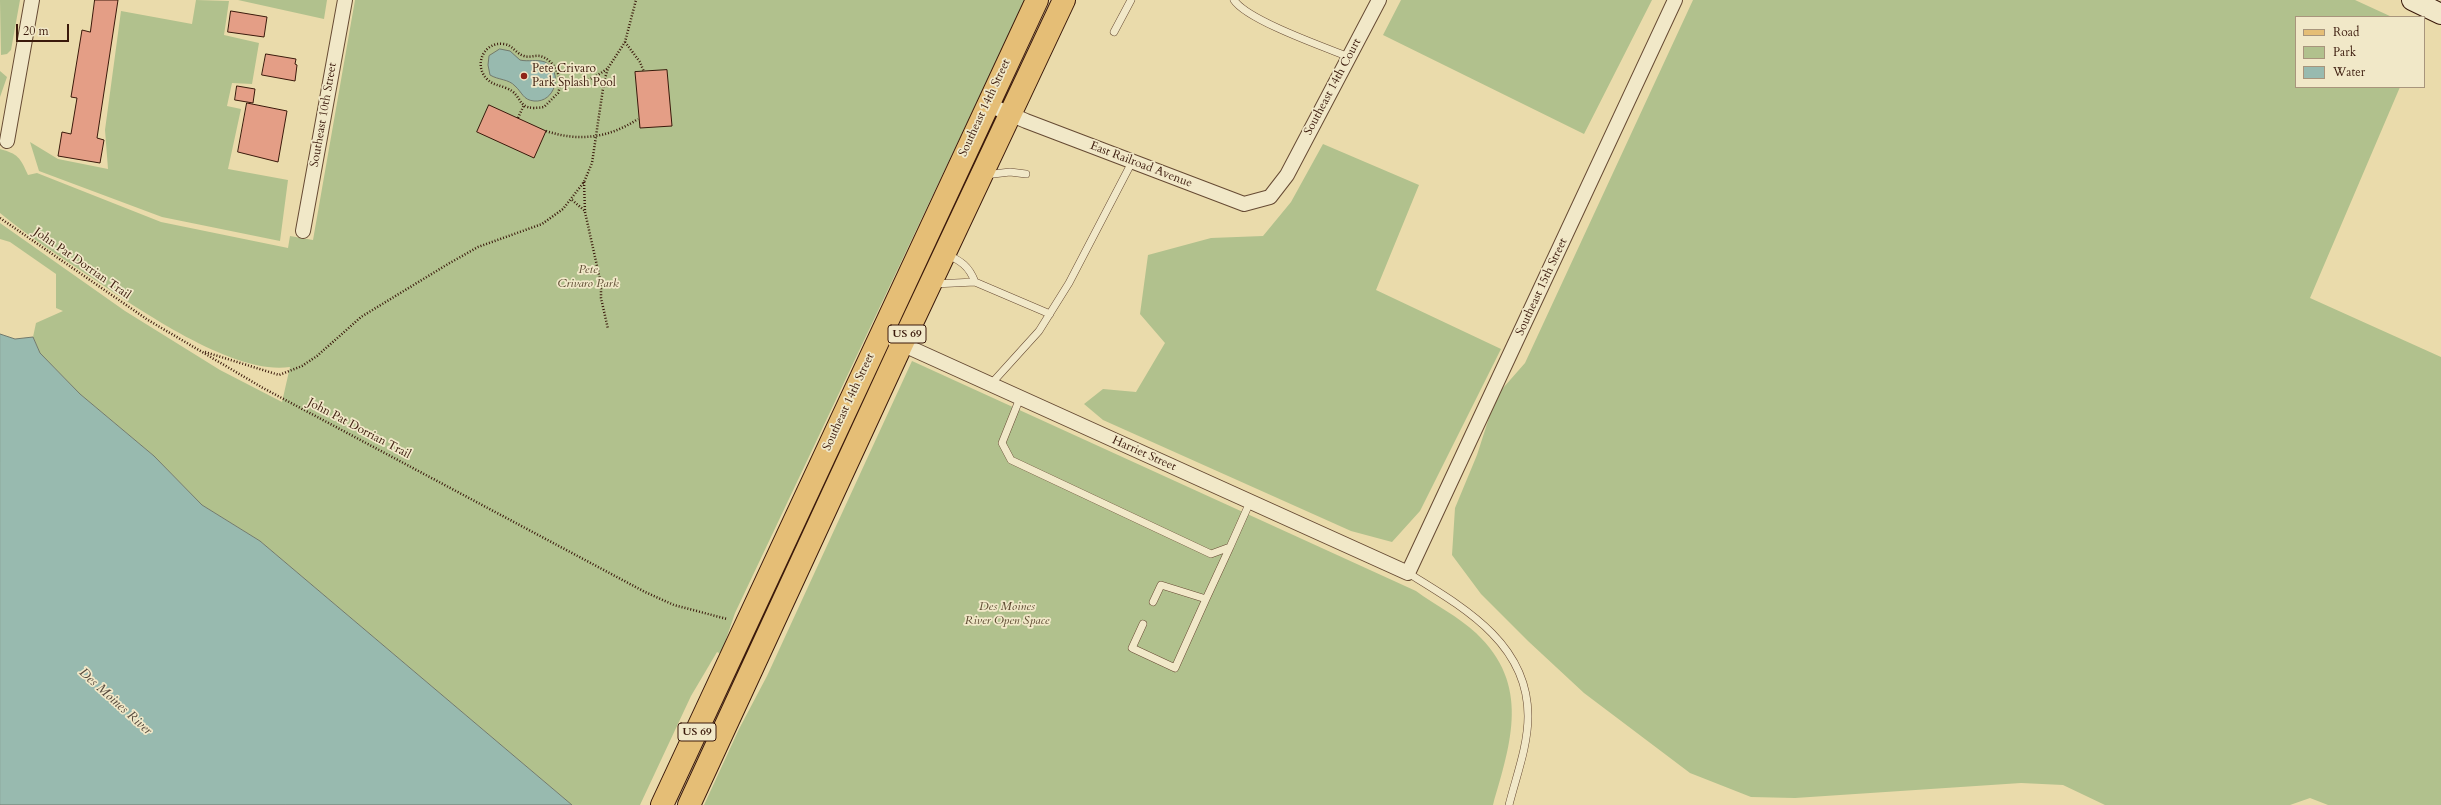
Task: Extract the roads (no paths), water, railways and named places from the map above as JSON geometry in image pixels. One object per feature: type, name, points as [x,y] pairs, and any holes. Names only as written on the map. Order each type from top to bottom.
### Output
[{"type":"main road","name":"Southeast 14th Street","points":[[662,805],[987,104],[1037,0]]},
{"type":"main road","name":"Southeast 14th Street","points":[[689,805],[944,253],[1064,0]]},
{"type":"main road","points":[[2418,1],[2441,14]]},
{"type":"street","points":[[7,141],[32,0]]},
{"type":"street","name":"Southeast 10th Street","points":[[303,231],[345,0]]},
{"type":"street","name":"Southeast 14th Court","points":[[1286,175],[1379,0]]},
{"type":"street","name":"Southeast 15th Street","points":[[1408,573],[1676,0]]},
{"type":"street","name":"East Railroad Avenue","points":[[987,104],[1010,115],[1244,204],[1270,197],[1286,175]]},
{"type":"street","name":"Harriet Street","points":[[880,334],[1408,573]]},
{"type":"lane","points":[[1114,32],[1131,0]]},
{"type":"lane","points":[[1234,0],[1245,10],[1260,19],[1349,57]]},
{"type":"lane","points":[[991,384],[1030,342],[1050,314],[1069,283],[1132,162]]},
{"type":"lane","points":[[981,176],[1010,172],[1026,174]]},
{"type":"lane","points":[[944,253],[963,263],[971,271],[974,282]]},
{"type":"lane","points":[[930,285],[974,282],[1050,314]]},
{"type":"lane","points":[[1020,398],[1002,443],[1011,460],[1211,554],[1230,547]]},
{"type":"lane","points":[[1143,624],[1132,648],[1175,668],[1250,502]]},
{"type":"lane","points":[[1408,573],[1465,609],[1492,631],[1514,659],[1527,693],[1528,717],[1525,741],[1509,805]]},
{"type":"lane","points":[[1153,602],[1161,585],[1206,599]]},
{"type":"water","name":"Pete Crivaro Park Splash Pool","points":[[500,49],[510,51],[520,60],[545,62],[551,67],[554,73],[555,79],[552,92],[541,100],[530,100],[527,99],[513,84],[490,75],[488,65],[489,56]]},
{"type":"water","name":"Des Moines River","points":[[0,334],[15,339],[33,337],[40,353],[80,394],[154,456],[202,505],[260,541],[572,805],[0,805]]},
{"type":"place","name":"Pete Crivaro Park Splash Pool","points":[[524,76]]},
{"type":"park label","name":"Pete Crivaro Park","points":[[588,277]]},
{"type":"park label","name":"Des Moines River Open Space","points":[[1007,614]]}]
